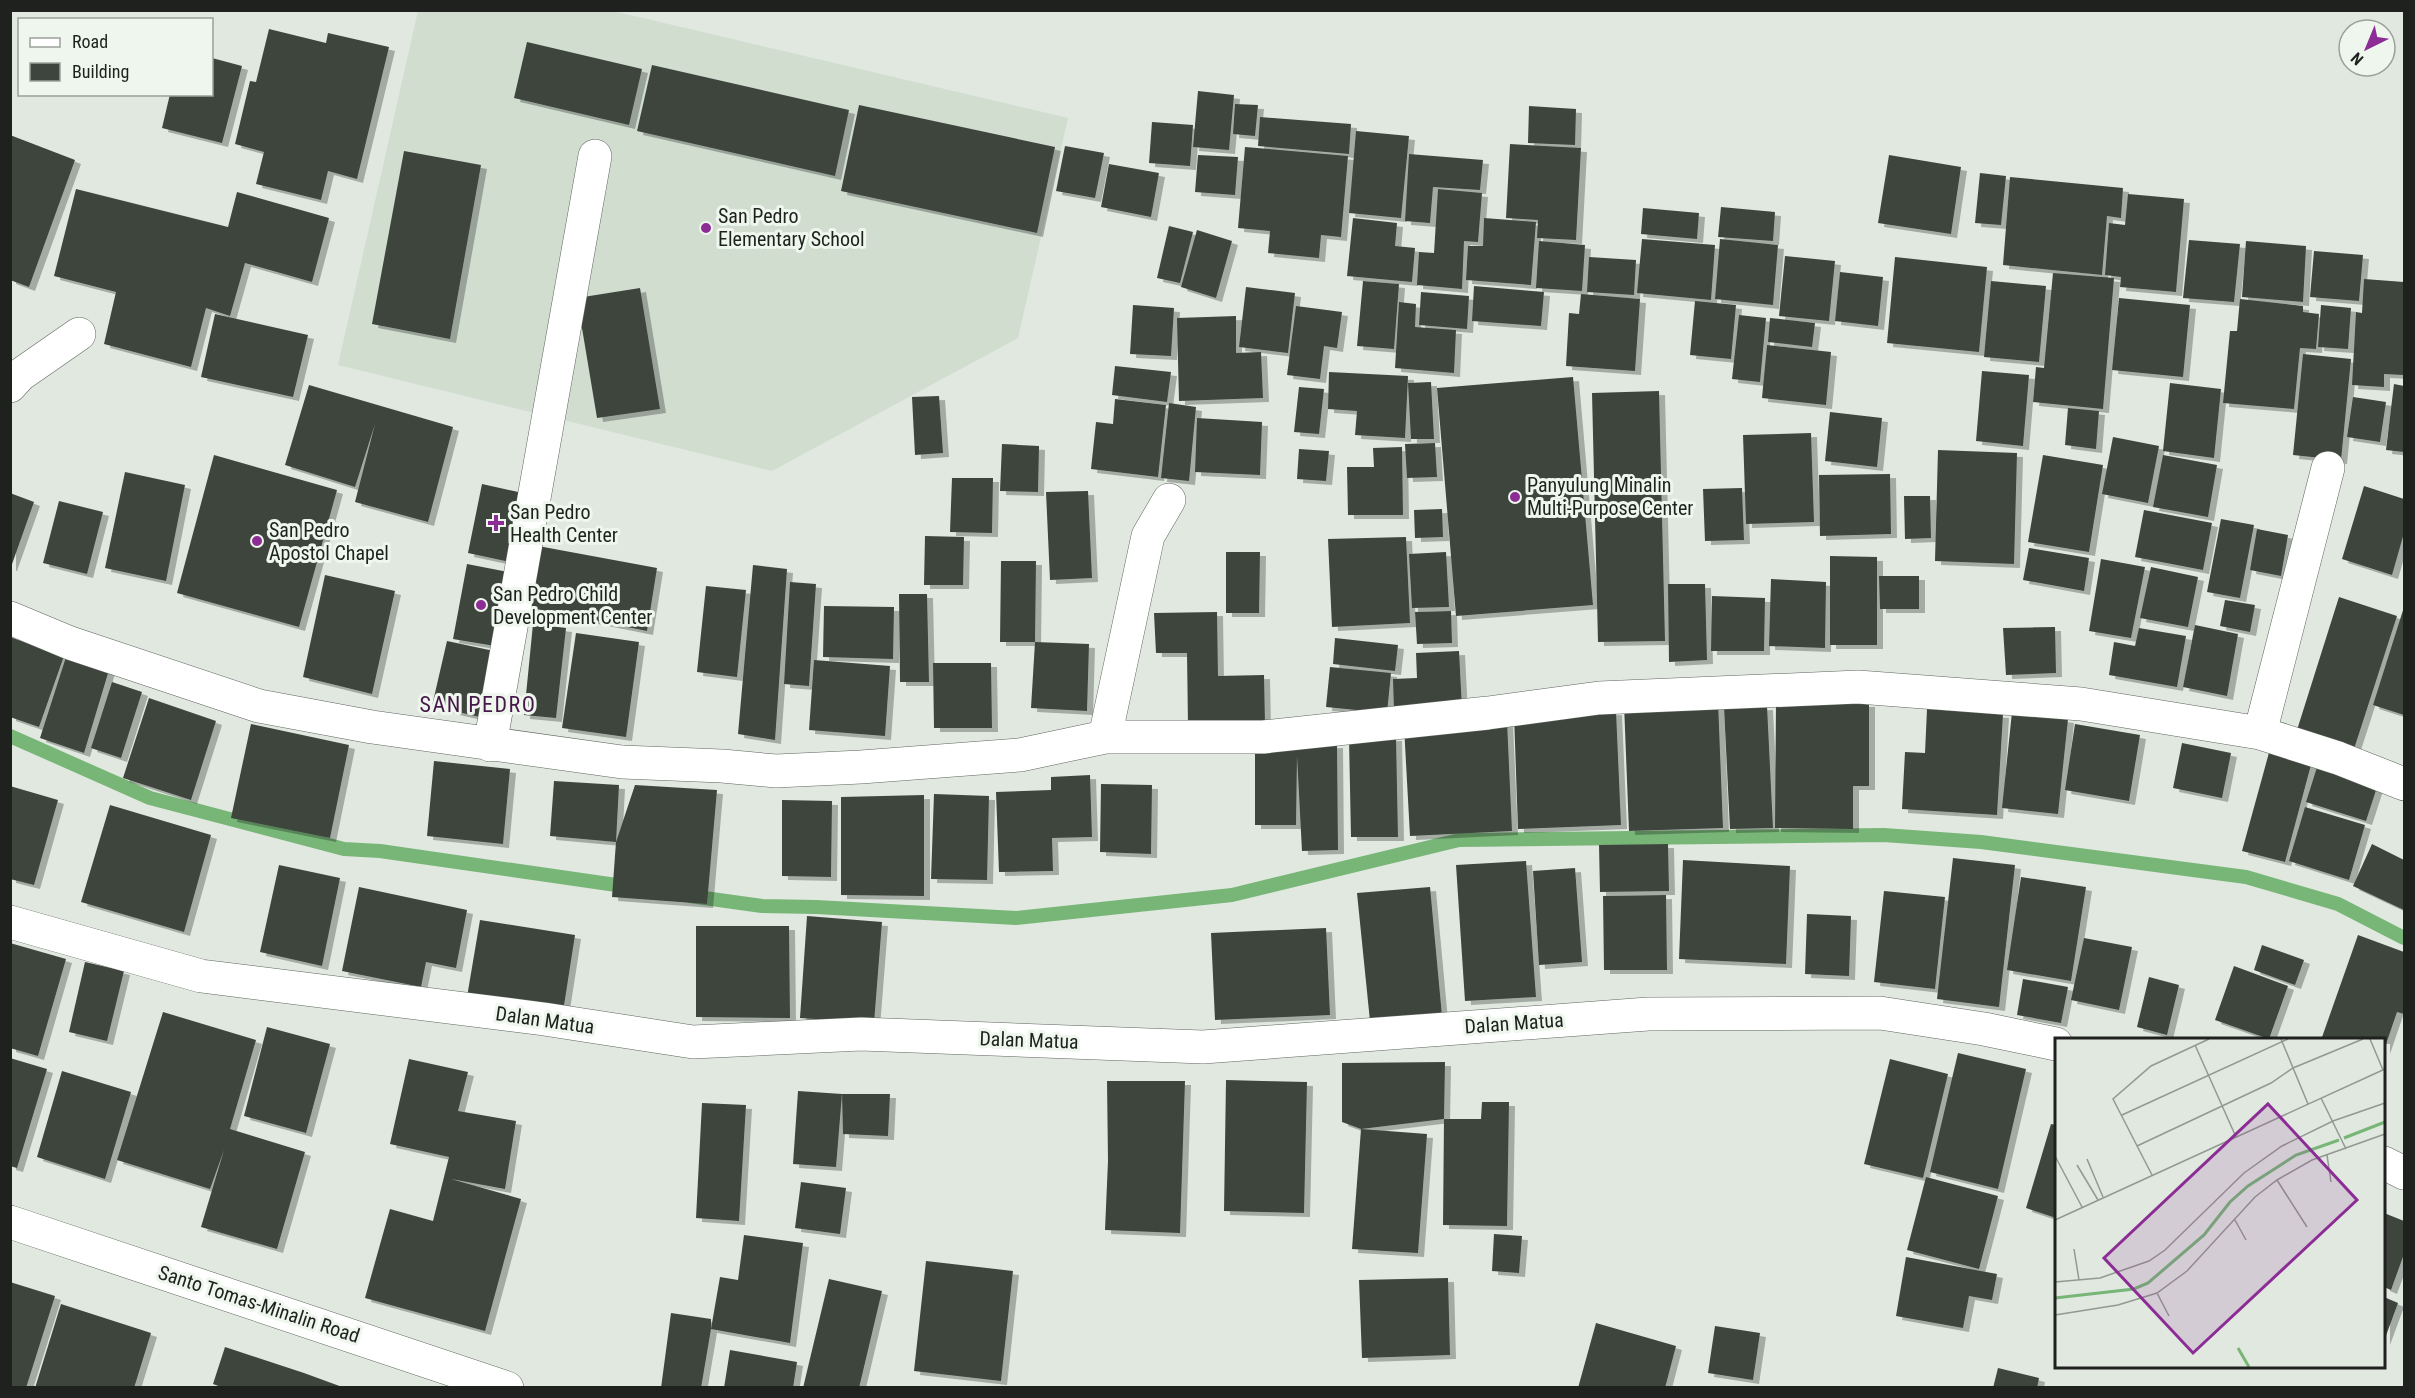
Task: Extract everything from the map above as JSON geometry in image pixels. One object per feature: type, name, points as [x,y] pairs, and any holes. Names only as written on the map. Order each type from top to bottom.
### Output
[{"type":"street","points":[[490,745],[595,156]]},
{"type":"street","points":[[10,386],[20,375],[79,334]]},
{"type":"street","points":[[2260,733],[2328,468]]},
{"type":"street","points":[[1105,737],[1148,536],[1169,500]]},
{"type":"street","points":[[10,618],[70,643],[259,706],[372,728],[622,762],[722,766],[776,771],[1020,755],[1105,737],[1263,737],[1599,698],[1858,687],[2081,704],[2260,733],[2338,758],[2404,784]]},
{"type":"street","name":"Dalan Matua","points":[[10,922],[201,976],[544,1019],[693,1042],[861,1034],[1203,1047],[1648,1014],[1880,1013],[1984,1029],[2055,1044]]},
{"type":"street","points":[[2385,1164],[2404,1173]]},
{"type":"street","name":"Santo Tomas-Minalin Road","points":[[10,1222],[492,1385]]},
{"type":"shaded area","name":"San Pedro Elementary School","points":[[418,11],[613,11],[1068,118],[1018,338],[772,471],[338,365]]},
{"type":"building","points":[[269,29],[326,43],[328,33],[389,47],[357,179],[328,171],[321,200],[256,184],[264,152],[235,144],[250,81],[256,82]]},
{"type":"building","points":[[527,42],[642,69],[629,125],[514,98]]},
{"type":"building","points":[[213,58],[242,66],[222,143],[162,128],[170,96],[213,96]]},
{"type":"building","points":[[652,65],[849,110],[835,176],[637,131]]},
{"type":"building","points":[[1198,91],[1234,95],[1229,150],[1193,147]]},
{"type":"building","points":[[1235,104],[1258,105],[1255,136],[1233,134]]},
{"type":"building","points":[[859,105],[1055,147],[1037,233],[841,191]]},
{"type":"building","points":[[1529,106],[1576,109],[1575,145],[1528,143]]},
{"type":"building","points":[[1260,117],[1351,124],[1349,154],[1258,146]]},
{"type":"building","points":[[1152,122],[1193,125],[1190,166],[1149,163]]},
{"type":"building","points":[[1356,131],[1409,136],[1401,218],[1349,213]]},
{"type":"building","points":[[10,135],[75,160],[29,287],[10,280]]},
{"type":"building","points":[[1510,144],[1581,148],[1576,240],[1537,238],[1538,220],[1506,218]]},
{"type":"building","points":[[1065,146],[1104,153],[1095,198],[1056,191]]},
{"type":"building","points":[[1245,147],[1348,156],[1341,237],[1321,235],[1319,258],[1268,253],[1270,231],[1238,228]]},
{"type":"building","points":[[404,151],[481,165],[450,339],[372,324]]},
{"type":"building","points":[[1409,154],[1483,160],[1480,190],[1433,187],[1430,223],[1405,221]]},
{"type":"building","points":[[1198,155],[1238,157],[1235,195],[1195,192]]},
{"type":"building","points":[[1889,155],[1961,167],[1951,234],[1878,223]]},
{"type":"building","points":[[1109,164],[1159,173],[1151,217],[1101,207]]},
{"type":"building","points":[[1980,173],[2006,176],[2001,225],[1975,223]]},
{"type":"building","points":[[2010,177],[2123,188],[2121,218],[2107,216],[2102,275],[2003,265]]},
{"type":"building","points":[[76,189],[228,227],[237,192],[329,218],[312,282],[245,263],[230,316],[206,308],[191,367],[104,344],[116,292],[54,276]]},
{"type":"building","points":[[1438,189],[1482,193],[1478,242],[1464,241],[1462,289],[1417,285],[1419,252],[1434,253]]},
{"type":"building","points":[[2128,194],[2184,199],[2176,292],[2120,287],[2121,277],[2105,275],[2109,223],[2125,225]]},
{"type":"building","points":[[1721,207],[1775,212],[1773,241],[1718,237]]},
{"type":"building","points":[[1643,208],[1699,213],[1697,239],[1641,234]]},
{"type":"building","points":[[1353,218],[1397,223],[1395,246],[1415,248],[1412,282],[1347,276]]},
{"type":"building","points":[[1484,218],[1536,222],[1531,285],[1466,280],[1468,246],[1483,246]]},
{"type":"building","points":[[1169,226],[1193,232],[1180,283],[1157,278]]},
{"type":"building","points":[[1197,230],[1232,241],[1216,298],[1181,287]]},
{"type":"building","points":[[1642,239],[1715,245],[1711,300],[1637,293]]},
{"type":"building","points":[[1720,239],[1778,245],[1773,305],[1715,299]]},
{"type":"building","points":[[2189,240],[2240,244],[2234,302],[2183,298]]},
{"type":"building","points":[[1539,241],[1585,245],[1582,291],[1536,288]]},
{"type":"building","points":[[2246,241],[2306,246],[2303,302],[2242,297]]},
{"type":"building","points":[[2314,251],[2363,255],[2359,301],[2310,297]]},
{"type":"building","points":[[1785,256],[1835,261],[1829,321],[1779,316]]},
{"type":"building","points":[[1589,257],[1636,260],[1634,295],[1587,292]]},
{"type":"building","points":[[1895,257],[1987,267],[1979,352],[1887,343]]},
{"type":"building","points":[[1840,272],[1883,277],[1878,326],[1835,321]]},
{"type":"building","points":[[2053,273],[2114,278],[2103,409],[2033,402],[2036,367],[2044,368]]},
{"type":"building","points":[[2364,279],[2404,282],[2403,375],[2384,374],[2384,387],[2352,385],[2356,312],[2362,313]]},
{"type":"building","points":[[1363,281],[1399,284],[1394,349],[1357,346]]},
{"type":"building","points":[[1991,281],[2046,286],[2039,362],[1984,357]]},
{"type":"building","points":[[1474,286],[1544,292],[1541,326],[1472,321]]},
{"type":"building","points":[[1246,287],[1295,293],[1288,353],[1239,347]]},
{"type":"building","points":[[640,288],[660,409],[597,418],[577,298]]},
{"type":"building","points":[[1421,292],[1469,296],[1467,329],[1419,325]]},
{"type":"building","points":[[1581,294],[1640,299],[1635,371],[1566,366],[1569,313],[1579,314]]},
{"type":"building","points":[[2119,298],[2190,305],[2183,377],[2112,370]]},
{"type":"building","points":[[2240,299],[2303,306],[2303,312],[2319,314],[2316,349],[2300,348],[2294,409],[2223,403],[2230,331],[2237,331]]},
{"type":"building","points":[[1695,301],[1736,305],[1731,359],[1690,355]]},
{"type":"building","points":[[1399,302],[1416,304],[1415,327],[1456,330],[1454,373],[1395,368]]},
{"type":"building","points":[[1133,305],[1174,308],[1171,356],[1130,354]]},
{"type":"building","points":[[2321,305],[2351,308],[2348,349],[2318,347]]},
{"type":"building","points":[[1296,306],[1342,312],[1337,348],[1324,346],[1320,379],[1287,375]]},
{"type":"building","points":[[215,314],[308,335],[293,397],[201,377]]},
{"type":"building","points":[[1739,315],[1766,318],[1760,382],[1732,379]]},
{"type":"building","points":[[1236,316],[1236,353],[1261,352],[1263,398],[1179,401],[1177,318]]},
{"type":"building","points":[[1770,318],[1815,323],[1812,347],[1768,342]]},
{"type":"building","points":[[1767,345],[1831,352],[1826,405],[1762,398]]},
{"type":"building","points":[[2303,354],[2351,359],[2341,460],[2293,455]]},
{"type":"building","points":[[1115,366],[1171,372],[1167,402],[1112,395]]},
{"type":"building","points":[[1982,371],[2029,375],[2023,446],[1976,441]]},
{"type":"building","points":[[1329,372],[1408,376],[1405,438],[1355,435],[1357,411],[1328,409]]},
{"type":"building","name":"Panyulung Minalin Multi-Purpose Center","points":[[1573,377],[1593,605],[1456,616],[1437,388]]},
{"type":"building","points":[[1431,382],[1434,439],[1411,439],[1408,383]]},
{"type":"building","points":[[2170,383],[2221,389],[2214,458],[2163,451]]},
{"type":"building","points":[[2394,384],[2404,386],[2404,452],[2386,450]]},
{"type":"building","points":[[309,385],[453,427],[428,522],[355,502],[375,424],[355,487],[285,465]]},
{"type":"building","points":[[1299,387],[1324,389],[1319,434],[1294,432]]},
{"type":"building","points":[[1659,391],[1665,641],[1598,642],[1592,393]]},
{"type":"building","points":[[939,396],[943,453],[915,455],[912,397]]},
{"type":"building","points":[[2353,397],[2386,402],[2380,442],[2347,437]]},
{"type":"building","points":[[1115,399],[1166,405],[1158,477],[1091,469],[1096,422],[1113,424]]},
{"type":"building","points":[[1169,403],[1196,407],[1189,481],[1161,478]]},
{"type":"building","points":[[2068,408],[2099,411],[2096,449],[2065,445]]},
{"type":"building","points":[[1830,412],[1882,418],[1877,467],[1825,461]]},
{"type":"building","points":[[1197,418],[1262,422],[1260,475],[1195,472]]},
{"type":"building","points":[[1811,433],[1814,522],[1746,524],[1743,435]]},
{"type":"building","points":[[2113,437],[2159,446],[2148,503],[2102,494]]},
{"type":"building","points":[[1435,443],[1437,477],[1407,478],[1405,444]]},
{"type":"building","points":[[1002,444],[1039,446],[1038,492],[1000,491]]},
{"type":"building","points":[[1402,447],[1403,515],[1348,515],[1347,467],[1374,467],[1373,448]]},
{"type":"building","points":[[1299,449],[1329,451],[1326,481],[1297,479]]},
{"type":"building","points":[[1938,450],[2017,453],[2014,564],[1935,561]]},
{"type":"building","name":"San Pedro Apostol Chapel","points":[[214,455],[337,490],[299,627],[177,593]]},
{"type":"building","points":[[2043,455],[2103,465],[2089,552],[2028,542]]},
{"type":"building","points":[[2163,455],[2217,465],[2208,517],[2153,507]]},
{"type":"building","points":[[125,472],[185,485],[166,581],[105,568]]},
{"type":"building","points":[[1890,474],[1891,534],[1820,536],[1819,475]]},
{"type":"building","points":[[952,478],[993,478],[992,533],[950,532]]},
{"type":"building","name":"San Pedro Health Center","points":[[482,484],[523,493],[510,562],[468,553]]},
{"type":"building","points":[[2364,486],[2404,499],[2404,533],[2392,575],[2342,559]]},
{"type":"building","points":[[1742,488],[1744,540],[1705,541],[1703,489]]},
{"type":"building","points":[[1088,491],[1092,578],[1050,580],[1046,492]]},
{"type":"building","points":[[10,493],[34,502],[11,567],[10,567]]},
{"type":"building","points":[[1904,496],[1930,496],[1931,538],[1905,539]]},
{"type":"building","points":[[59,501],[103,512],[87,574],[43,563]]},
{"type":"building","points":[[1442,509],[1443,537],[1415,538],[1414,510]]},
{"type":"building","points":[[2144,510],[2212,523],[2203,570],[2135,557]]},
{"type":"building","points":[[2221,519],[2254,525],[2240,598],[2207,592]]},
{"type":"building","points":[[2257,529],[2288,535],[2281,576],[2250,570]]},
{"type":"building","points":[[925,536],[964,537],[963,585],[924,585]]},
{"type":"building","points":[[1406,537],[1410,623],[1332,627],[1328,539]]},
{"type":"building","points":[[538,546],[657,568],[647,631],[527,607]]},
{"type":"building","points":[[2029,548],[2089,558],[2084,591],[2023,580]]},
{"type":"building","points":[[1226,552],[1260,552],[1259,613],[1226,613]]},
{"type":"building","points":[[1446,552],[1449,607],[1412,608],[1409,554]]},
{"type":"building","points":[[1830,556],[1877,557],[1877,645],[1830,645]]},
{"type":"building","points":[[2101,559],[2145,567],[2131,638],[2089,631]]},
{"type":"building","points":[[1001,561],[1036,561],[1035,642],[1000,642]]},
{"type":"building","name":"San Pedro Child Development Center","points":[[467,564],[508,572],[495,646],[453,639]]},
{"type":"building","points":[[753,565],[787,569],[775,740],[738,734]]},
{"type":"building","points":[[2151,567],[2198,577],[2188,627],[2140,618]]},
{"type":"building","points":[[325,575],[395,591],[372,694],[303,677]]},
{"type":"building","points":[[1879,576],[1919,576],[1919,609],[1880,609]]},
{"type":"building","points":[[1771,579],[1826,582],[1825,648],[1769,646]]},
{"type":"building","points":[[790,582],[816,584],[809,686],[784,684]]},
{"type":"building","points":[[1668,584],[1705,584],[1707,660],[1669,662]]},
{"type":"building","points":[[706,586],[746,590],[737,677],[697,672]]},
{"type":"building","points":[[899,594],[927,594],[929,682],[900,682]]},
{"type":"building","points":[[1712,596],[1765,598],[1764,651],[1711,651]]},
{"type":"building","points":[[2339,597],[2397,616],[2354,749],[2297,730]]},
{"type":"building","points":[[2225,600],[2255,605],[2250,632],[2220,626]]},
{"type":"building","points":[[824,606],[894,607],[893,659],[823,657]]},
{"type":"building","points":[[2404,607],[2404,715],[2373,705]]},
{"type":"building","points":[[1451,611],[1452,643],[1417,644],[1415,612]]},
{"type":"building","points":[[1217,612],[1218,676],[1264,675],[1265,724],[1188,725],[1187,653],[1156,653],[1154,613]]},
{"type":"building","points":[[533,624],[566,628],[556,718],[524,715]]},
{"type":"building","points":[[2195,625],[2238,634],[2227,696],[2183,687]]},
{"type":"building","points":[[2055,627],[2056,673],[2006,675],[2003,628]]},
{"type":"building","points":[[2139,628],[2186,636],[2177,687],[2109,675],[2114,642],[2135,646]]},
{"type":"building","points":[[576,633],[639,642],[626,737],[562,728]]},
{"type":"building","points":[[10,637],[64,656],[39,727],[10,717]]},
{"type":"building","points":[[1335,638],[1398,645],[1395,671],[1333,664]]},
{"type":"building","points":[[447,641],[494,651],[480,717],[432,706]]},
{"type":"building","points":[[1035,642],[1089,644],[1087,711],[1031,708]]},
{"type":"building","points":[[1459,651],[1462,709],[1394,712],[1393,679],[1417,678],[1416,653]]},
{"type":"building","points":[[66,657],[109,670],[84,753],[40,738]]},
{"type":"building","points":[[814,660],[890,666],[885,736],[809,730]]},
{"type":"building","points":[[933,663],[991,663],[992,728],[934,728]]},
{"type":"building","points":[[1330,667],[1391,673],[1387,713],[1326,707]]},
{"type":"building","points":[[112,682],[142,692],[121,758],[91,748]]},
{"type":"building","points":[[149,698],[216,721],[191,800],[123,778]]},
{"type":"building","points":[[1718,701],[1723,828],[1629,831],[1624,704]]},
{"type":"building","points":[[1776,702],[1869,703],[1869,786],[1853,786],[1853,829],[1775,828]]},
{"type":"building","points":[[1767,706],[1773,828],[1730,829],[1724,708]]},
{"type":"building","points":[[1927,709],[2003,714],[1997,815],[1902,809],[1905,752],[1925,753]]},
{"type":"building","points":[[1616,711],[1621,825],[1518,829],[1514,715]]},
{"type":"building","points":[[2012,712],[2068,719],[2058,814],[2002,808]]},
{"type":"building","points":[[1507,721],[1512,831],[1410,836],[1404,726]]},
{"type":"building","points":[[251,724],[349,745],[330,838],[231,818]]},
{"type":"building","points":[[2075,724],[2140,735],[2129,801],[2065,790]]},
{"type":"building","points":[[1396,737],[1398,837],[1351,837],[1349,738]]},
{"type":"building","points":[[2182,743],[2231,753],[2222,798],[2173,788]]},
{"type":"building","points":[[1337,744],[1338,850],[1302,851],[1297,756],[1296,825],[1255,825],[1255,748]]},
{"type":"building","points":[[2270,749],[2312,761],[2285,862],[2242,851]]},
{"type":"building","points":[[434,761],[510,769],[503,844],[427,836]]},
{"type":"building","points":[[2318,764],[2378,784],[2366,821],[2306,802]]},
{"type":"building","points":[[1090,775],[1092,837],[1052,838],[1053,871],[999,872],[996,792],[1051,790],[1051,777]]},
{"type":"building","points":[[554,781],[619,785],[616,842],[550,836]]},
{"type":"building","points":[[1101,784],[1152,785],[1151,854],[1100,852]]},
{"type":"building","points":[[635,785],[717,790],[707,904],[612,897],[616,842]]},
{"type":"building","points":[[10,786],[58,800],[34,885],[10,879]]},
{"type":"building","points":[[934,794],[989,796],[987,880],[931,879]]},
{"type":"building","points":[[924,795],[924,896],[841,895],[841,797]]},
{"type":"building","points":[[782,800],[832,801],[831,877],[782,876]]},
{"type":"building","points":[[110,805],[211,835],[184,932],[81,902]]},
{"type":"building","points":[[2305,807],[2365,825],[2349,880],[2289,861]]},
{"type":"building","points":[[1668,844],[1669,891],[1600,892],[1599,845]]},
{"type":"building","points":[[2372,844],[2404,860],[2404,910],[2353,886]]},
{"type":"building","points":[[1953,858],[2015,865],[1999,1007],[1937,999]]},
{"type":"building","points":[[1683,860],[1790,866],[1786,964],[1679,959]]},
{"type":"building","points":[[1526,861],[1536,997],[1465,1001],[1456,865]]},
{"type":"building","points":[[279,865],[340,878],[322,966],[260,952]]},
{"type":"building","points":[[1575,868],[1582,962],[1539,965],[1533,871]]},
{"type":"building","points":[[2021,877],[2086,887],[2071,981],[2007,970]]},
{"type":"building","points":[[359,887],[467,910],[456,968],[426,962],[421,987],[342,971]]},
{"type":"building","points":[[1430,887],[1442,1016],[1370,1021],[1357,893]]},
{"type":"building","points":[[1884,891],[1945,897],[1935,989],[1874,982]]},
{"type":"building","points":[[1666,895],[1667,970],[1604,970],[1603,896]]},
{"type":"building","points":[[1807,914],[1851,916],[1849,976],[1805,974]]},
{"type":"building","points":[[807,916],[882,922],[874,1023],[800,1018]]},
{"type":"building","points":[[480,920],[575,935],[563,1012],[467,997]]},
{"type":"building","points":[[696,926],[789,926],[790,1018],[696,1017]]},
{"type":"building","points":[[1326,928],[1330,1015],[1215,1020],[1211,933]]},
{"type":"building","points":[[2358,935],[2404,952],[2404,1014],[2397,1012],[2385,1047],[2385,1038],[2322,1038]]},
{"type":"building","points":[[2084,938],[2132,947],[2119,1010],[2071,1000]]},
{"type":"building","points":[[10,943],[66,959],[38,1056],[10,1048]]},
{"type":"building","points":[[2262,945],[2304,960],[2295,985],[2254,970]]},
{"type":"building","points":[[85,962],[124,971],[107,1041],[69,1032]]},
{"type":"building","points":[[2234,966],[2288,986],[2269,1038],[2215,1020]]},
{"type":"building","points":[[2149,977],[2179,985],[2167,1035],[2137,1027]]},
{"type":"building","points":[[2023,979],[2068,987],[2061,1023],[2017,1015]]},
{"type":"building","points":[[163,1012],[256,1040],[230,1129],[305,1152],[277,1249],[201,1227],[224,1150],[210,1189],[117,1160]]},
{"type":"building","points":[[267,1027],[330,1044],[306,1133],[244,1116]]},
{"type":"building","points":[[1958,1053],[2026,1069],[1998,1189],[1930,1172]]},
{"type":"building","points":[[10,1058],[47,1069],[17,1168],[10,1166]]},
{"type":"building","points":[[409,1059],[468,1072],[458,1111],[516,1121],[505,1189],[451,1179],[521,1199],[485,1331],[365,1298],[390,1209],[433,1221],[449,1157],[390,1144]]},
{"type":"building","points":[[1890,1059],[1948,1074],[1923,1178],[1864,1164]]},
{"type":"building","points":[[1445,1062],[1444,1119],[1361,1129],[1342,1122],[1342,1063]]},
{"type":"building","points":[[62,1071],[131,1092],[105,1179],[37,1157]]},
{"type":"building","points":[[1226,1080],[1307,1082],[1304,1213],[1224,1211]]},
{"type":"building","points":[[1107,1081],[1185,1081],[1180,1233],[1105,1230],[1108,1161]]},
{"type":"building","points":[[798,1091],[842,1094],[836,1167],[793,1164]]},
{"type":"building","points":[[842,1094],[890,1094],[888,1136],[843,1134]]},
{"type":"building","points":[[1482,1102],[1509,1102],[1507,1226],[1443,1225],[1444,1119],[1481,1119]]},
{"type":"building","points":[[702,1103],[746,1105],[739,1221],[696,1218]]},
{"type":"building","points":[[2051,1124],[2055,1125],[2055,1218],[2026,1208]]},
{"type":"building","points":[[1361,1129],[1427,1134],[1418,1253],[1352,1249]]},
{"type":"building","points":[[1926,1177],[1998,1196],[1979,1269],[1907,1250]]},
{"type":"building","points":[[801,1182],[846,1188],[840,1234],[795,1228]]},
{"type":"building","points":[[2385,1213],[2404,1221],[2404,1254],[2391,1290],[2385,1287]]},
{"type":"building","points":[[1494,1234],[1522,1236],[1519,1273],[1492,1271]]},
{"type":"building","points":[[744,1235],[803,1243],[790,1343],[711,1329],[720,1277],[738,1280]]},
{"type":"building","points":[[1906,1257],[1997,1274],[1992,1300],[1969,1296],[1963,1328],[1896,1316]]},
{"type":"building","points":[[926,1261],[1013,1271],[1001,1381],[914,1371]]},
{"type":"building","points":[[1448,1278],[1450,1355],[1362,1358],[1359,1280]]},
{"type":"building","points":[[829,1279],[882,1291],[859,1388],[803,1388]]},
{"type":"building","points":[[10,1282],[55,1296],[26,1388],[10,1388]]},
{"type":"building","points":[[2385,1297],[2398,1303],[2385,1338]]},
{"type":"building","points":[[61,1304],[151,1333],[134,1388],[35,1388]]},
{"type":"building","points":[[671,1313],[711,1319],[701,1388],[661,1388]]},
{"type":"building","points":[[1596,1323],[1676,1346],[1665,1388],[1578,1388]]},
{"type":"building","points":[[1715,1326],[1760,1333],[1753,1380],[1708,1373]]},
{"type":"building","points":[[225,1347],[345,1388],[224,1388],[213,1384]]},
{"type":"building","points":[[730,1350],[797,1362],[793,1388],[724,1388]]},
{"type":"building","points":[[1998,1368],[2039,1378],[2037,1388],[1993,1388]]},
{"type":"waterway","points":[[10,736],[150,798],[344,849],[380,851],[630,887]]},
{"type":"waterway","points":[[690,896],[762,906],[1016,918],[1232,895],[1459,840],[1884,835],[1981,842],[2246,877],[2338,904],[2404,938]]},
{"type":"place","name":"San Pedro Elementary School","points":[[706,228]]},
{"type":"place","name":"Panyulung Minalin Multi-Purpose Center","points":[[1515,497]]},
{"type":"place","name":"San Pedro Health Center","points":[[496,523]]},
{"type":"place","name":"San Pedro Apostol Chapel","points":[[257,541]]},
{"type":"place","name":"San Pedro Child Development Center","points":[[481,605]]},
{"type":"district","name":"SAN PEDRO","points":[[478,704]]}]
